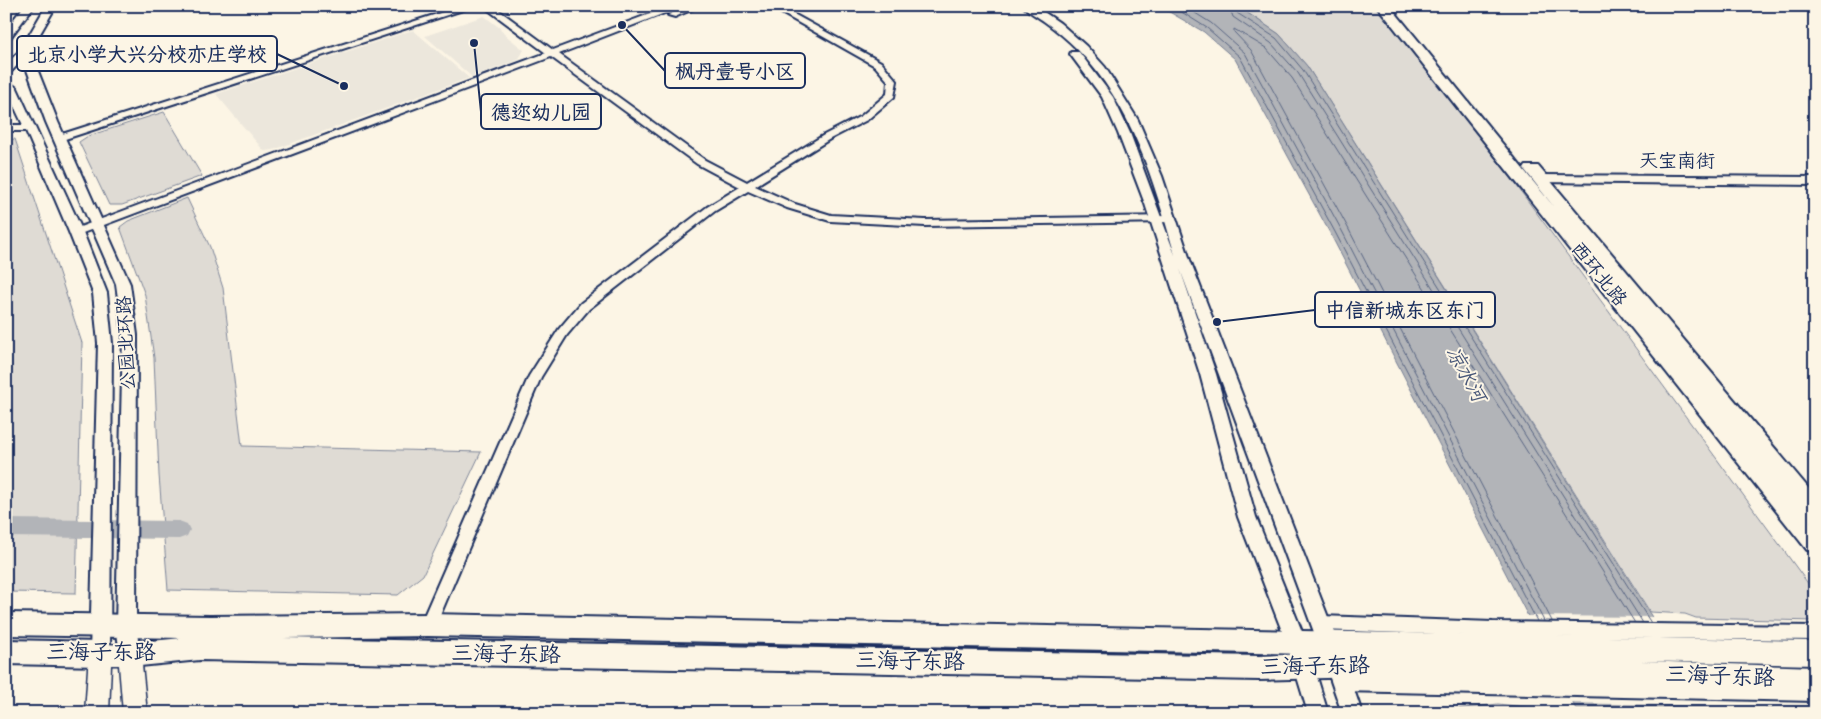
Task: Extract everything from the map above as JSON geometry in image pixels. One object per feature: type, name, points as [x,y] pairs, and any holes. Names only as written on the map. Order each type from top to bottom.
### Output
[{"type":"main road","name":"西环北路","points":[[1383,6],[1815,543]]},
{"type":"main road","name":"西环北路","points":[[1400,6],[1815,513]]},
{"type":"main road","name":"三海子东路","points":[[6,624],[210,627],[428,625],[1300,655],[1331,654],[1522,659],[1714,684],[1777,678],[1815,678]]},
{"type":"main road","name":"三海子东路","points":[[1522,659],[1688,642],[1720,652],[1815,653]]},
{"type":"main road","name":"三海子东路","points":[[6,652],[130,654],[200,648],[1258,668],[1300,655]]},
{"type":"main road","points":[[97,713],[100,654]]},
{"type":"main road","points":[[130,654],[135,713]]},
{"type":"street","points":[[6,36],[29,6]]},
{"type":"street","points":[[6,71],[25,51],[51,6]]},
{"type":"street","points":[[59,138],[471,6]]},
{"type":"street","points":[[487,6],[553,56],[701,162],[746,186],[792,206],[830,218],[925,223],[1171,219]]},
{"type":"street","points":[[553,56],[679,6]]},
{"type":"street","points":[[76,232],[399,111],[410,109],[696,6]]},
{"type":"street","points":[[428,625],[535,376],[563,332],[592,300],[658,248],[746,186],[864,118],[892,95],[892,81],[878,64],[773,6]]},
{"type":"street","points":[[1016,6],[1052,31],[1072,49],[1099,86],[1124,133],[1208,374],[1247,516],[1300,655],[1318,713]]},
{"type":"street","points":[[1028,6],[1060,28],[1083,49],[1121,100],[1138,131],[1171,219],[1183,260],[1352,713]]},
{"type":"street","name":"公园北环路","points":[[25,51],[59,138],[123,284],[130,335],[127,564],[114,625],[100,654]]},
{"type":"street","name":"公园北环路","points":[[6,83],[12,88],[76,232],[100,293],[105,343],[102,564],[114,625],[130,654]]},
{"type":"street","points":[[6,128],[29,128]]},
{"type":"street","name":"天宝南街","points":[[1540,179],[1815,181]]},
{"type":"street","points":[[1331,654],[1522,659],[1688,642],[1745,631],[1815,632]]},
{"type":"street","points":[[1720,652],[1745,631]]},
{"type":"street","points":[[1746,692],[1777,678]]},
{"type":"street","points":[[1714,684],[1746,692],[1815,693]]},
{"type":"shaded area","points":[[1237,6],[1376,6],[1511,178],[1815,593],[1815,621],[1696,618],[1685,614],[1650,612],[1307,66],[1279,34]]},
{"type":"shaded area","points":[[484,16],[524,50],[518,60],[472,77],[425,36]]},
{"type":"shaded area","points":[[413,30],[469,78],[273,150],[264,151],[216,94]]},
{"type":"shaded area","points":[[164,112],[202,176],[122,205],[109,205],[79,142],[88,136]]},
{"type":"shaded area","points":[[15,139],[82,343],[76,593],[6,592],[6,140]]},
{"type":"shaded area","points":[[187,198],[210,247],[223,288],[242,446],[481,452],[423,575],[398,595],[168,590],[159,475],[154,358],[145,295],[120,227],[128,221]]},
{"type":"shaded area","points":[[1498,704],[1578,713],[1400,713],[1415,709],[1448,710]]},
{"type":"shaded area","points":[[1746,709],[1815,709],[1815,713],[1738,713]]},
{"type":"water","name":"凉水河","points":[[1159,6],[1237,6],[1279,34],[1307,66],[1712,713],[1578,713],[1331,235],[1235,59],[1204,32]]},
{"type":"pier","points":[[1525,616],[1656,617],[1710,706],[1571,703]]},
{"type":"waterway","points":[[6,528],[179,530]]},
{"type":"place","name":"枫丹壹号小区","points":[[622,25]]},
{"type":"place","name":"德迩幼儿园","points":[[474,43]]},
{"type":"place","name":"北京小学大兴分校亦庄学校","points":[[344,86]]},
{"type":"place","name":"中信新城东区东门","points":[[1217,322]]}]
